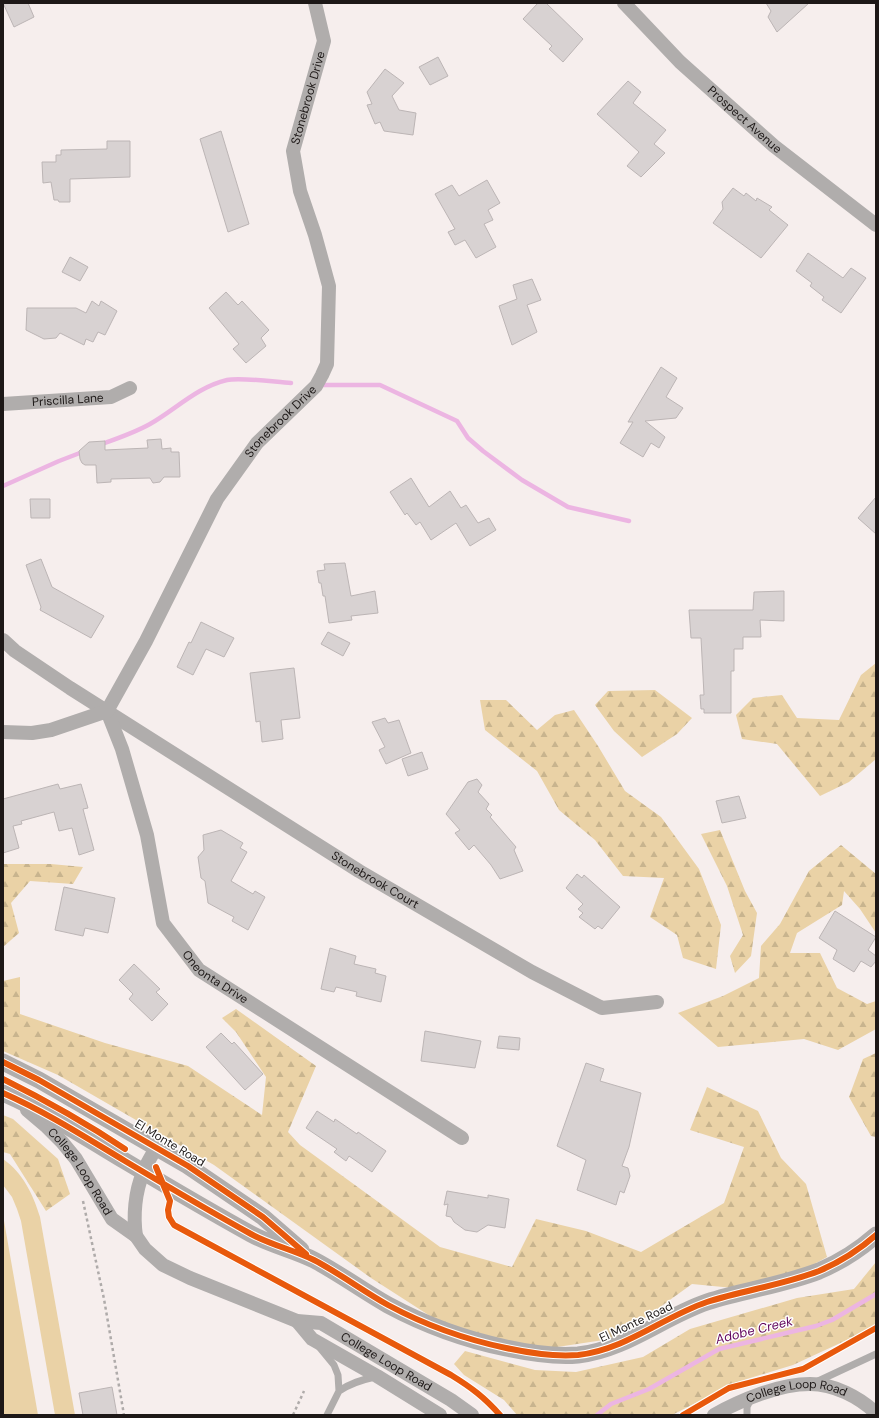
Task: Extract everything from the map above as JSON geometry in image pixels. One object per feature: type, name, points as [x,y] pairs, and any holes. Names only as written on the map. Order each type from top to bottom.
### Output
[{"type":"street","name":"Stonebrook Drive","points":[[107,711],[146,641],[217,500],[257,443],[316,386],[327,364],[329,286],[315,234],[300,191],[293,150],[324,41],[315,3]]},
{"type":"street","name":"Prospect Avenue","points":[[624,3],[680,62],[774,146],[876,225]]},
{"type":"street","name":"Priscilla Lane","points":[[3,404],[111,397],[130,388]]},
{"type":"street","points":[[3,640],[15,651],[107,711]]},
{"type":"street","points":[[3,732],[32,733],[51,730],[107,711]]},
{"type":"street","name":"Stonebrook Court","points":[[107,711],[359,871],[539,976],[602,1008],[657,1002]]},
{"type":"street","name":"Oneonta Drive","points":[[107,711],[122,749],[147,835],[163,923],[199,970],[462,1138]]},
{"type":"street","name":"El Monte Road","points":[[3,1062],[39,1080],[188,1166],[263,1217],[314,1260],[388,1305],[442,1330],[469,1339],[524,1352],[552,1355],[577,1355],[598,1352],[616,1346],[678,1314],[703,1303],[818,1271],[851,1254],[876,1235]]},
{"type":"street","name":"El Monte Road","points":[[3,1094],[27,1104],[58,1120],[143,1172],[253,1235],[314,1260]]},
{"type":"street","name":"College Loop Road","points":[[3,1094],[31,1113],[62,1142],[76,1159],[112,1219],[136,1236],[149,1253],[163,1265],[190,1278],[297,1321],[321,1323],[452,1400],[472,1415]]},
{"type":"street","points":[[136,1236],[134,1226],[136,1204],[143,1172],[156,1148]]},
{"type":"street","name":"College Loop Road","points":[[297,1321],[312,1339],[377,1376],[440,1415]]},
{"type":"street","name":"College Loop Road","points":[[715,1415],[754,1396],[782,1388],[811,1384],[839,1390],[856,1398],[876,1413]]},
{"type":"lane","points":[[312,1339],[334,1365],[338,1375],[339,1391]]},
{"type":"lane","points":[[811,1384],[876,1354]]},
{"type":"lane","points":[[327,1415],[339,1391],[358,1380],[377,1376]]},
{"type":"lane","points":[[747,1415],[747,1407],[754,1396]]},
{"type":"path","points":[[83,1200],[104,1299],[124,1415]]},
{"type":"path","points":[[293,1415],[304,1391]]},
{"type":"green space","points":[[876,663],[876,759],[849,782],[820,796],[777,744],[742,739],[736,715],[753,698],[782,695],[797,718],[839,720],[861,675]]},
{"type":"green space","points":[[655,690],[692,718],[677,734],[642,757],[614,731],[595,705],[608,691]]},
{"type":"green space","points":[[480,700],[506,700],[537,730],[555,715],[574,710],[625,791],[661,817],[699,869],[721,925],[716,969],[683,958],[677,935],[650,917],[664,878],[623,876],[595,840],[559,810],[537,771],[485,730]]},
{"type":"green space","points":[[720,830],[745,891],[757,913],[751,956],[735,973],[730,956],[743,935],[727,886],[701,834]]},
{"type":"green space","points":[[841,845],[876,874],[876,933],[860,909],[844,891],[842,905],[797,933],[790,953],[820,953],[837,988],[867,1004],[876,1001],[876,1029],[838,1050],[804,1039],[718,1047],[678,1013],[723,996],[759,978],[761,946],[780,924],[809,871]]},
{"type":"green space","points":[[3,864],[51,864],[83,867],[73,884],[30,881],[11,903],[19,933],[3,947]]},
{"type":"green space","points":[[20,977],[20,1014],[105,1043],[188,1066],[262,1115],[266,1077],[236,1032],[222,1018],[236,1009],[316,1066],[288,1132],[300,1145],[440,1247],[512,1267],[536,1219],[586,1231],[641,1252],[724,1203],[744,1147],[690,1130],[707,1087],[758,1111],[781,1158],[806,1184],[827,1257],[765,1291],[692,1284],[617,1338],[537,1350],[441,1323],[371,1278],[214,1165],[58,1075],[3,1051],[3,981]]},
{"type":"green space","points":[[876,1053],[876,1137],[871,1136],[849,1097],[863,1059]]},
{"type":"green space","points":[[3,1115],[13,1119],[58,1159],[70,1194],[46,1211],[10,1154],[3,1152]]},
{"type":"green space","points":[[3,1159],[22,1177],[34,1200],[40,1217],[75,1415],[55,1415],[21,1221],[12,1197],[3,1185]]},
{"type":"green space","points":[[3,1215],[38,1415],[3,1415]]},
{"type":"green space","points":[[876,1262],[876,1325],[793,1365],[737,1382],[672,1415],[517,1415],[504,1400],[464,1375],[454,1364],[465,1351],[535,1370],[576,1372],[643,1357],[690,1329],[797,1298],[854,1289]]},
{"type":"building","points":[[3,3],[28,3],[34,17],[14,27]]},
{"type":"building","points":[[538,3],[546,3],[583,39],[563,62],[549,49],[552,46],[523,19]]},
{"type":"building","points":[[766,3],[809,3],[777,32],[768,17],[771,11]]},
{"type":"building","points":[[438,57],[448,76],[430,85],[419,67]]},
{"type":"building","points":[[385,69],[404,83],[392,96],[399,110],[416,113],[413,135],[384,131],[380,122],[375,124],[367,105],[372,104],[367,92]]},
{"type":"building","points":[[628,81],[641,92],[633,103],[666,130],[654,144],[665,153],[641,177],[627,166],[639,152],[597,114]]},
{"type":"building","points":[[221,131],[249,224],[228,232],[200,139]]},
{"type":"building","points":[[107,141],[130,141],[130,177],[70,179],[70,202],[59,202],[58,200],[54,200],[51,182],[43,183],[42,162],[56,162],[56,155],[61,155],[61,150],[107,149]]},
{"type":"building","points":[[487,180],[500,203],[488,210],[493,220],[484,224],[496,247],[476,258],[465,240],[455,245],[448,232],[455,229],[435,194],[452,185],[459,196]]},
{"type":"building","points":[[733,188],[744,196],[746,193],[756,201],[757,198],[772,207],[769,210],[788,225],[761,258],[713,223],[723,209],[722,202]]},
{"type":"building","points":[[808,253],[843,278],[851,268],[866,278],[841,313],[822,300],[824,297],[810,286],[812,283],[796,271]]},
{"type":"building","points":[[70,257],[88,267],[80,281],[62,272]]},
{"type":"building","points":[[532,279],[541,300],[527,305],[537,332],[512,345],[499,306],[517,299],[513,285]]},
{"type":"building","points":[[226,292],[238,305],[242,301],[269,330],[261,338],[266,346],[246,363],[233,349],[239,344],[209,308]]},
{"type":"building","points":[[92,301],[99,306],[101,301],[117,311],[105,335],[98,332],[93,342],[86,339],[84,345],[60,333],[56,338],[44,339],[26,330],[27,308],[76,308],[86,313]]},
{"type":"building","points":[[661,367],[677,378],[666,397],[683,408],[676,418],[645,421],[665,437],[659,448],[651,443],[643,457],[620,443],[633,422],[628,422]]},
{"type":"building","points":[[161,439],[162,449],[171,448],[171,452],[179,452],[180,477],[164,477],[160,482],[153,483],[150,478],[111,479],[111,482],[97,483],[96,465],[85,465],[80,459],[79,451],[89,442],[105,441],[105,450],[148,448],[147,440]]},
{"type":"building","points":[[411,478],[429,507],[450,491],[461,508],[466,505],[478,523],[489,518],[496,530],[470,546],[456,523],[431,540],[420,522],[416,525],[407,513],[405,515],[390,492]]},
{"type":"building","points":[[876,497],[876,534],[858,518]]},
{"type":"building","points":[[30,499],[50,499],[50,518],[31,518]]},
{"type":"building","points":[[41,559],[52,587],[104,616],[91,638],[40,610],[41,607],[26,565]]},
{"type":"building","points":[[345,563],[351,596],[375,591],[378,613],[351,616],[352,620],[329,623],[325,596],[323,596],[317,571],[325,570],[324,564]]},
{"type":"building","points":[[784,591],[784,621],[760,620],[761,637],[743,637],[743,649],[734,649],[734,671],[731,671],[731,713],[704,713],[704,709],[701,709],[700,695],[704,695],[701,638],[691,638],[689,610],[753,610],[754,592]]},
{"type":"building","points":[[201,622],[234,638],[224,657],[206,649],[193,675],[177,667]]},
{"type":"building","points":[[328,632],[350,643],[343,656],[321,644]]},
{"type":"building","points":[[294,668],[300,718],[281,720],[283,739],[262,742],[260,721],[256,722],[250,673]]},
{"type":"building","points":[[385,718],[388,723],[399,720],[411,753],[386,764],[379,750],[385,747],[372,722]]},
{"type":"building","points":[[422,752],[428,769],[408,776],[402,759]]},
{"type":"building","points":[[477,779],[482,785],[478,792],[489,804],[486,809],[492,815],[490,817],[516,847],[514,850],[523,871],[500,879],[491,865],[474,845],[469,850],[455,833],[460,830],[446,814],[468,782]]},
{"type":"building","points":[[58,784],[60,789],[81,784],[88,808],[83,809],[94,850],[79,855],[72,828],[59,831],[54,812],[21,821],[22,824],[13,826],[19,848],[3,853],[3,799]]},
{"type":"building","points":[[739,796],[746,818],[722,823],[716,801]]},
{"type":"building","points":[[221,830],[243,843],[240,848],[247,852],[231,881],[253,894],[255,891],[265,897],[248,930],[232,921],[234,917],[208,903],[205,881],[201,878],[198,857],[204,850],[203,835]]},
{"type":"building","points":[[577,874],[582,878],[584,875],[620,907],[602,929],[598,926],[595,929],[579,917],[583,913],[578,909],[583,904],[566,888]]},
{"type":"building","points":[[64,887],[115,898],[108,933],[85,928],[83,936],[55,930]]},
{"type":"building","points":[[835,911],[876,937],[868,950],[876,956],[876,961],[871,967],[861,961],[854,972],[833,959],[837,950],[819,938]]},
{"type":"building","points":[[330,948],[356,956],[354,964],[376,969],[375,973],[386,976],[381,1002],[356,996],[357,992],[336,987],[334,992],[321,989]]},
{"type":"building","points":[[134,964],[160,989],[156,992],[168,1004],[152,1021],[129,999],[133,994],[119,980]]},
{"type":"building","points":[[425,1031],[481,1041],[475,1068],[421,1061]]},
{"type":"building","points":[[221,1033],[232,1044],[234,1042],[263,1074],[245,1090],[206,1047]]},
{"type":"building","points":[[499,1036],[520,1038],[519,1050],[497,1048]]},
{"type":"building","points":[[586,1063],[604,1069],[600,1081],[641,1093],[629,1147],[622,1166],[628,1168],[630,1176],[624,1193],[620,1191],[616,1205],[577,1190],[586,1160],[557,1146]]},
{"type":"building","points":[[317,1111],[334,1122],[335,1119],[357,1134],[358,1132],[386,1151],[372,1172],[349,1156],[346,1161],[334,1152],[337,1149],[306,1128]]},
{"type":"building","points":[[447,1191],[488,1198],[488,1195],[509,1199],[505,1228],[488,1225],[477,1232],[465,1230],[454,1222],[451,1217],[446,1216],[448,1204],[444,1205]]},
{"type":"building","points":[[112,1387],[117,1415],[83,1415],[79,1393]]},
{"type":"waterway","points":[[99,445],[125,436],[144,427],[196,393],[216,383],[233,379],[291,383]]},
{"type":"waterway","points":[[320,385],[380,385],[457,421],[468,438],[483,451],[522,480],[568,507],[629,521]]},
{"type":"waterway","points":[[3,486],[85,451]]},
{"type":"waterway","name":"Adobe Creek","points":[[597,1415],[611,1404],[649,1389],[719,1349],[816,1326],[832,1320],[876,1294]]},
{"type":"cycle path","points":[[3,1062],[39,1080],[188,1166],[263,1217],[306,1254]]},
{"type":"cycle path","points":[[3,1079],[65,1112],[125,1149]]},
{"type":"cycle path","points":[[3,1093],[35,1108],[65,1125],[251,1234],[314,1260],[403,1313],[460,1336],[490,1344],[542,1354],[578,1355],[612,1347],[691,1308],[707,1302],[792,1280],[819,1271],[849,1255],[876,1235]]},
{"type":"cycle path","points":[[156,1167],[170,1201],[168,1210],[169,1217],[174,1225],[451,1375],[477,1393],[500,1415]]},
{"type":"cycle path","points":[[683,1415],[729,1388],[803,1369],[876,1328]]}]
